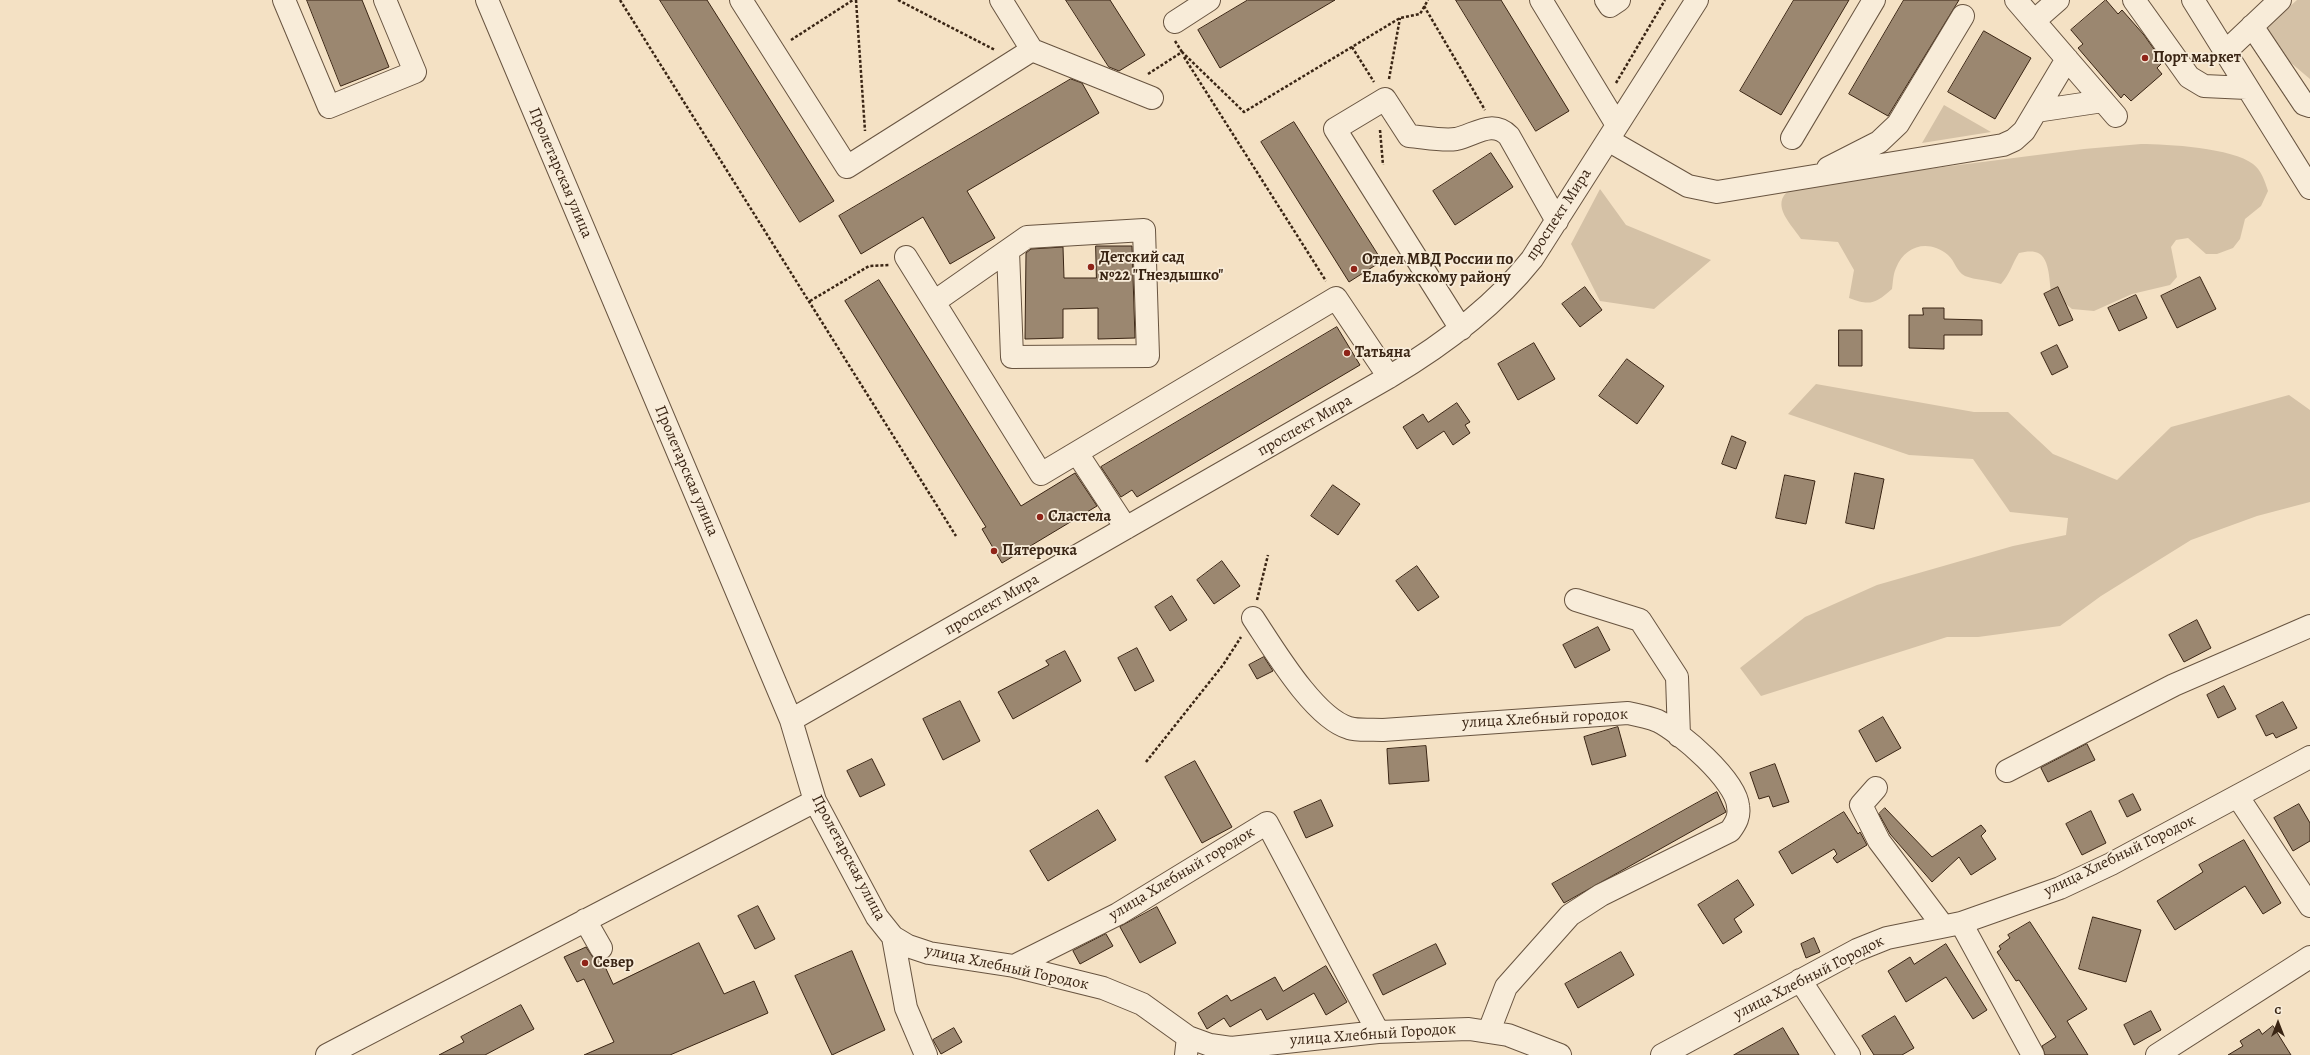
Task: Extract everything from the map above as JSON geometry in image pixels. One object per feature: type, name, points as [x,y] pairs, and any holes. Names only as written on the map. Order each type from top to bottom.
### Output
[{"type":"street","points":[[284,0],[329,107],[415,72],[385,0]]},
{"type":"street","name":"Пролетарская улица","points":[[487,0],[791,720],[815,801],[877,917],[893,937]]},
{"type":"street","points":[[741,0],[848,166],[1024,56],[1126,88],[1152,98]]},
{"type":"street","points":[[1001,0],[1024,56]]},
{"type":"street","points":[[1175,22],[1209,0]]},
{"type":"street","points":[[1541,0],[1612,133],[1688,186],[1708,192],[1729,191],[2003,145],[2014,140],[2024,131],[2066,59]]},
{"type":"street","points":[[1606,0],[1610,6],[1619,0]]},
{"type":"street","name":"проспект Мира","points":[[791,720],[1425,356],[1461,329],[1511,285],[1532,259],[1698,0]]},
{"type":"street","points":[[1792,138],[1874,0]]},
{"type":"street","points":[[2016,0],[2110,109],[2036,111]]},
{"type":"street","points":[[2034,21],[2058,0]]},
{"type":"street","points":[[2134,0],[2189,77],[2204,86],[2247,88]]},
{"type":"street","points":[[2193,0],[2310,188]]},
{"type":"street","points":[[2225,52],[2280,0]]},
{"type":"street","points":[[1810,178],[1879,142],[1893,130],[1903,118],[1963,16]]},
{"type":"street","points":[[2252,26],[2304,104],[2310,106]]},
{"type":"street","points":[[1461,329],[1335,129],[1382,101],[1409,136],[1455,139],[1495,127],[1503,130],[1509,136],[1557,221]]},
{"type":"street","points":[[934,302],[1027,237],[1144,230],[1148,356],[1012,357],[1008,251]]},
{"type":"street","points":[[906,257],[1040,474],[1336,298],[1389,377]]},
{"type":"street","points":[[1076,453],[1126,528]]},
{"type":"street","points":[[1576,600],[1640,620],[1677,677],[1679,736]]},
{"type":"street","name":"улица Хлебный городок","points":[[1253,618],[1290,674],[1322,712],[1349,728],[1383,730],[1628,713],[1658,721],[1679,736],[1716,767],[1735,796],[1739,809],[1736,823],[1730,831],[1601,895],[1570,915],[1506,987],[1489,1031]]},
{"type":"street","points":[[2007,771],[2174,685],[2310,626]]},
{"type":"street","name":"улица Хлебный Городок","points":[[1662,1055],[1857,950],[1887,938],[1952,924],[2060,888],[2111,864],[2238,797],[2310,756]]},
{"type":"street","points":[[1876,788],[1861,804],[1879,842],[1952,924],[2034,1055]]},
{"type":"street","points":[[2238,797],[2310,906]]},
{"type":"street","points":[[327,1055],[815,801]]},
{"type":"street","name":"улица Хлебный городок","points":[[1014,966],[1118,914],[1267,823],[1378,1032]]},
{"type":"street","points":[[586,920],[601,948]]},
{"type":"street","points":[[893,937],[906,1008],[926,1055]]},
{"type":"street","name":"улица Хлебный Городок","points":[[893,937],[908,946],[929,953],[1014,966],[1103,988],[1122,995],[1157,1013],[1187,1046],[1224,1051],[1231,1048],[1378,1032],[1448,1029],[1489,1031],[1508,1035],[1560,1055]]},
{"type":"street","points":[[2157,1055],[2310,957]]},
{"type":"street","name":"улица Хлебный городок","points":[[1800,980],[1849,1055]]},
{"type":"path","points":[[620,0],[956,536]]},
{"type":"path","points":[[773,51],[855,0],[866,155]]},
{"type":"path","points":[[898,0],[1024,56]]},
{"type":"path","points":[[1182,52],[1244,112],[1400,18],[1420,14],[1428,0]]},
{"type":"path","points":[[1616,84],[1665,0]]},
{"type":"path","points":[[1424,6],[1495,127]]},
{"type":"path","points":[[1383,172],[1382,101],[1400,18]]},
{"type":"path","points":[[1175,22],[1167,27],[1336,298]]},
{"type":"path","points":[[1352,47],[1382,101]]},
{"type":"path","points":[[1126,88],[1182,52]]},
{"type":"path","points":[[810,301],[869,266],[886,267],[906,257]]},
{"type":"path","points":[[1146,762],[1223,665],[1253,618],[1268,555]]},
{"type":"shaded area","points":[[2297,0],[2310,0],[2310,79],[2258,35]]},
{"type":"shaded area","points":[[1944,105],[1991,132],[1922,143]]},
{"type":"shaded area","points":[[2141,144],[2199,148],[2231,154],[2253,164],[2258,169],[2268,191],[2261,206],[2245,219],[2240,239],[2233,248],[2217,254],[2206,254],[2188,238],[2176,240],[2171,247],[2177,277],[2170,285],[2132,294],[2094,311],[2072,309],[2051,292],[2048,269],[2044,258],[2035,252],[2019,253],[2001,284],[1965,276],[1948,255],[1941,250],[1926,246],[1918,247],[1905,254],[1900,260],[1894,273],[1892,289],[1881,298],[1867,303],[1856,301],[1849,298],[1854,270],[1838,242],[1801,239],[1786,219],[1781,205],[1782,198],[1795,186],[2084,149]]},
{"type":"shaded area","points":[[1600,189],[1626,225],[1711,260],[1654,309],[1600,301],[1571,244]]},
{"type":"shaded area","points":[[1816,384],[1974,412],[2008,412],[2053,454],[2117,480],[2171,427],[2289,395],[2310,410],[2310,502],[2257,516],[2191,540],[2101,596],[2060,626],[1978,637],[1947,637],[1761,696],[1740,668],[1805,617],[1877,585],[2013,546],[2066,535],[2068,518],[2010,512],[1973,459],[1909,455],[1788,414]]},
{"type":"building","points":[[307,0],[362,0],[389,67],[341,86]]},
{"type":"building","points":[[660,0],[707,0],[834,201],[800,222]]},
{"type":"building","points":[[1066,0],[1110,0],[1145,55],[1119,71],[1109,67]]},
{"type":"building","points":[[1248,0],[1335,0],[1220,68],[1198,30]]},
{"type":"building","points":[[1456,0],[1501,0],[1569,111],[1536,131]]},
{"type":"building","points":[[1794,0],[1849,0],[1781,115],[1740,91]]},
{"type":"building","points":[[1904,0],[1959,0],[1888,116],[1849,94]]},
{"type":"building","points":[[2106,0],[2118,14],[2122,10],[2144,35],[2158,55],[2155,57],[2161,64],[2157,68],[2162,74],[2131,101],[2124,94],[2121,98],[2078,48],[2083,44],[2071,30]]},
{"type":"building","points":[[1984,31],[2031,58],[1995,119],[1948,92]]},
{"type":"building","points":[[1071,79],[1082,83],[1099,113],[967,191],[995,238],[950,264],[923,217],[861,254],[839,216]]},
{"type":"building","points":[[1294,122],[1382,261],[1349,282],[1261,142]]},
{"type":"building","points":[[1491,153],[1513,187],[1455,225],[1433,191]]},
{"type":"building","points":[[1096,246],[1132,246],[1135,338],[1098,339],[1098,308],[1063,309],[1063,338],[1025,339],[1026,253],[1031,249],[1063,247],[1064,278],[1096,278]]},
{"type":"building","points":[[2200,277],[2216,309],[2177,328],[2161,296]]},
{"type":"building","points":[[879,280],[1021,506],[1075,473],[1097,506],[1002,563],[982,529],[986,527],[845,301]]},
{"type":"building","points":[[1585,287],[1602,310],[1580,327],[1562,304]]},
{"type":"building","points":[[2058,287],[2073,320],[2059,326],[2044,294]]},
{"type":"building","points":[[2136,295],[2147,318],[2119,331],[2108,308]]},
{"type":"building","points":[[1923,308],[1944,308],[1944,319],[1982,320],[1982,335],[1944,335],[1944,349],[1909,348],[1909,315],[1923,315]]},
{"type":"building","points":[[1337,327],[1360,365],[1137,497],[1132,490],[1121,497],[1101,467]]},
{"type":"building","points":[[1839,330],[1862,330],[1862,366],[1839,366]]},
{"type":"building","points":[[1534,343],[1555,379],[1518,400],[1498,364]]},
{"type":"building","points":[[2057,345],[2068,367],[2052,375],[2041,353]]},
{"type":"building","points":[[1627,359],[1664,386],[1637,424],[1599,396]]},
{"type":"building","points":[[1457,403],[1470,422],[1465,425],[1470,433],[1453,445],[1444,431],[1417,449],[1403,427],[1423,414],[1428,422]]},
{"type":"building","points":[[1732,436],[1746,442],[1736,469],[1722,464]]},
{"type":"building","points":[[1855,473],[1884,479],[1874,529],[1846,523]]},
{"type":"building","points":[[1785,475],[1815,481],[1806,524],[1776,518]]},
{"type":"building","points":[[1333,485],[1360,504],[1338,535],[1311,516]]},
{"type":"building","points":[[1222,561],[1240,586],[1214,604],[1197,580]]},
{"type":"building","points":[[1417,566],[1439,597],[1418,611],[1396,581]]},
{"type":"building","points":[[1172,596],[1187,620],[1170,631],[1155,607]]},
{"type":"building","points":[[2197,620],[2211,648],[2184,662],[2169,635]]},
{"type":"building","points":[[1598,627],[1610,650],[1575,668],[1563,645]]},
{"type":"building","points":[[1137,648],[1154,681],[1135,691],[1118,658]]},
{"type":"building","points":[[1065,651],[1081,681],[1013,719],[998,692],[1049,665],[1046,661]]},
{"type":"building","points":[[1264,657],[1273,671],[1257,679],[1249,665]]},
{"type":"building","points":[[2224,686],[2236,709],[2218,718],[2207,695]]},
{"type":"building","points":[[960,701],[980,741],[943,760],[923,719]]},
{"type":"building","points":[[2283,702],[2297,728],[2276,738],[2273,733],[2266,736],[2256,716]]},
{"type":"building","points":[[1883,717],[1901,748],[1876,762],[1859,731]]},
{"type":"building","points":[[1618,727],[1626,756],[1592,765],[1584,737]]},
{"type":"building","points":[[2087,744],[2095,760],[2048,782],[2041,768]]},
{"type":"building","points":[[1426,746],[1429,781],[1389,784],[1387,749]]},
{"type":"building","points":[[872,759],[885,785],[860,797],[847,771]]},
{"type":"building","points":[[1195,761],[1232,827],[1202,843],[1165,777]]},
{"type":"building","points":[[1775,764],[1789,802],[1773,807],[1769,796],[1759,799],[1750,773]]},
{"type":"building","points":[[1717,792],[1726,812],[1564,903],[1552,884]]},
{"type":"building","points":[[2133,794],[2141,810],[2127,817],[2119,801]]},
{"type":"building","points":[[1321,800],[1333,826],[1306,838],[1294,812]]},
{"type":"building","points":[[2299,804],[2310,823],[2310,841],[2293,851],[2274,818]]},
{"type":"building","points":[[1885,808],[1932,857],[1981,825],[1986,831],[1981,836],[1996,859],[1971,875],[1959,857],[1932,882],[1890,834],[1879,814]]},
{"type":"building","points":[[1098,810],[1116,840],[1048,881],[1030,851]]},
{"type":"building","points":[[2091,811],[2106,843],[2082,855],[2066,824]]},
{"type":"building","points":[[1844,812],[1858,834],[1860,832],[1867,845],[1837,863],[1833,858],[1837,854],[1834,849],[1792,874],[1779,852]]},
{"type":"building","points":[[2244,840],[2281,903],[2263,914],[2245,886],[2175,930],[2157,901],[2203,872],[2199,865]]},
{"type":"building","points":[[1738,880],[1754,905],[1734,919],[1742,932],[1723,944],[1698,905]]},
{"type":"building","points":[[758,906],[775,939],[755,949],[738,916]]},
{"type":"building","points":[[1157,907],[1176,943],[1140,963],[1120,927]]},
{"type":"building","points":[[2093,917],[2141,930],[2126,982],[2079,969]]},
{"type":"building","points":[[2030,922],[2087,1009],[2067,1021],[2088,1055],[2045,1055],[2042,1046],[2056,1037],[2019,980],[2016,981],[1997,952],[2001,949],[1999,946],[2010,938],[2008,935]]},
{"type":"building","points":[[1106,934],[1113,946],[1080,964],[1073,951]]},
{"type":"building","points":[[1814,938],[1820,952],[1806,958],[1801,944]]},
{"type":"building","points":[[699,943],[724,994],[754,981],[768,1013],[670,1055],[584,1055],[614,1042],[584,979],[577,982],[564,957],[586,947],[594,959],[602,960],[613,984]]},
{"type":"building","points":[[1436,944],[1446,964],[1383,995],[1373,975]]},
{"type":"building","points":[[1946,944],[1987,1010],[1973,1019],[1946,977],[1906,1002],[1888,971],[1910,957],[1914,964]]},
{"type":"building","points":[[852,951],[885,1030],[832,1055],[795,976]]},
{"type":"building","points":[[1621,952],[1634,975],[1578,1008],[1565,984]]},
{"type":"building","points":[[1326,966],[1347,1002],[1326,1015],[1314,993],[1267,1020],[1261,1009],[1230,1027],[1224,1018],[1207,1029],[1198,1013],[1227,995],[1231,1001],[1275,977],[1283,991]]},
{"type":"building","points":[[521,1005],[534,1029],[485,1055],[439,1055],[464,1042],[461,1037]]},
{"type":"building","points":[[2151,1011],[2161,1030],[2134,1045],[2124,1025]]},
{"type":"building","points":[[1895,1016],[1914,1048],[1902,1055],[1874,1055],[1862,1036]]},
{"type":"building","points":[[2273,1026],[2291,1055],[2228,1055],[2243,1046],[2240,1041],[2259,1029],[2262,1034]]},
{"type":"building","points":[[954,1028],[962,1042],[941,1054],[933,1040]]},
{"type":"building","points":[[1783,1028],[1799,1055],[1734,1055]]},
{"type":"place","name":"Порт маркет","points":[[2145,58]]},
{"type":"place","name":"Детский сад №22 \"Гнездышко\"","points":[[1091,267]]},
{"type":"place","name":"Отдел МВД России по Елабужскому району","points":[[1354,269]]},
{"type":"place","name":"Татьяна","points":[[1347,353]]},
{"type":"place","name":"Сластела","points":[[1040,517]]},
{"type":"place","name":"Пятерочка","points":[[994,551]]},
{"type":"place","name":"Север","points":[[585,963]]}]
